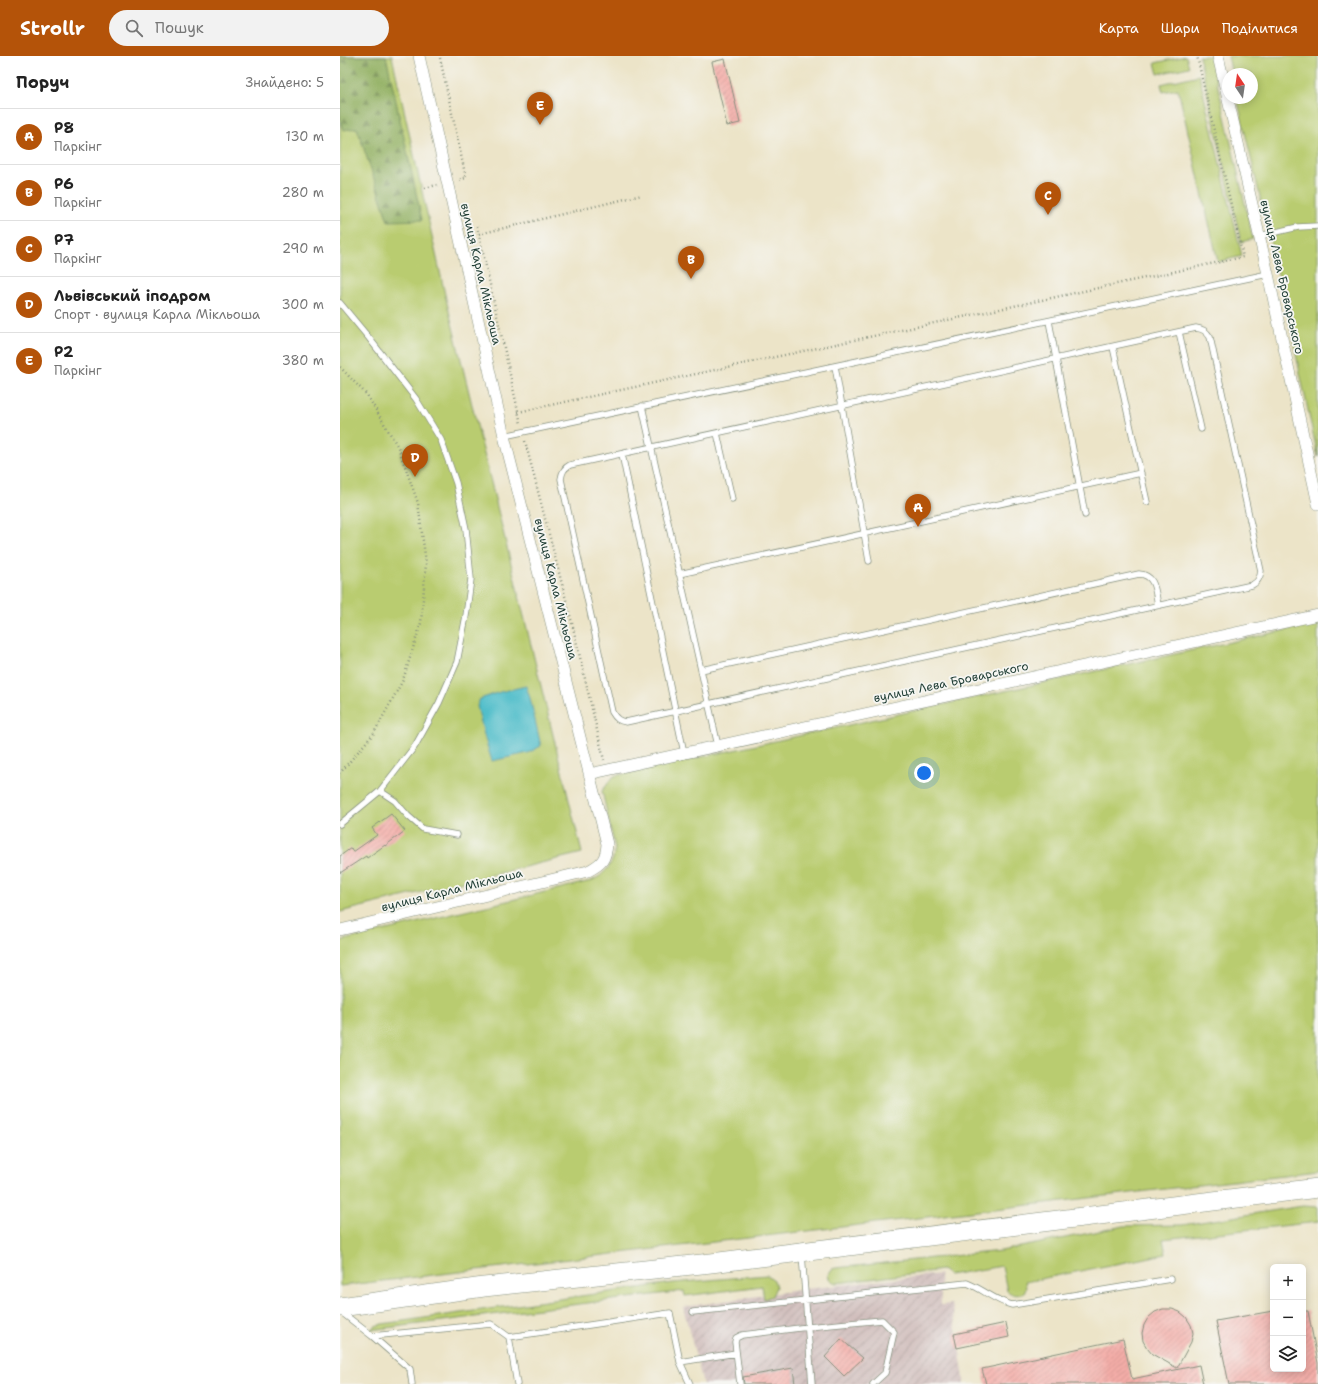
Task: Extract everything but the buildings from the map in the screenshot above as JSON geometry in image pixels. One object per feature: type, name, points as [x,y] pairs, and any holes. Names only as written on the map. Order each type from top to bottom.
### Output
[{"type":"highway","points":[[340,1307],[484,1287],[711,1263],[1318,1188]]},
{"type":"street","name":"вулиця Карла Мікльоша","points":[[340,930],[588,871],[598,866],[603,860],[606,853],[607,844],[504,436],[419,56]]},
{"type":"street","name":"вулиця Лева Броварського","points":[[1218,56],[1268,274],[1318,504]]},
{"type":"street","name":"вулиця Лева Броварського","points":[[589,774],[1318,615]]},
{"type":"lane","points":[[1259,236],[1298,227],[1318,226]]},
{"type":"lane","points":[[504,436],[1268,274]]},
{"type":"lane","points":[[340,303],[369,338],[416,400],[441,440],[456,483],[466,529],[471,579],[466,616],[457,662],[439,703],[416,746],[380,791],[340,824]]},
{"type":"lane","points":[[1049,321],[1085,515]]},
{"type":"lane","points":[[1196,328],[1207,332],[1210,338],[1261,571],[1257,582],[1252,585],[1158,606],[626,722],[615,718],[612,712],[561,479],[565,468],[570,465],[1056,359],[1196,328]]},
{"type":"lane","points":[[1179,332],[1201,429]]},
{"type":"lane","points":[[1113,347],[1147,502]]},
{"type":"lane","points":[[835,366],[869,561]]},
{"type":"lane","points":[[642,406],[718,746]]},
{"type":"lane","points":[[717,433],[732,499]]},
{"type":"lane","points":[[622,454],[684,753]]},
{"type":"lane","points":[[679,574],[1140,473]]},
{"type":"lane","points":[[701,670],[1139,574],[1145,574],[1150,577],[1153,582],[1158,606]]},
{"type":"lane","points":[[380,791],[395,801],[408,816],[423,829],[457,835]]},
{"type":"lane","points":[[801,1252],[812,1384]]},
{"type":"lane","points":[[693,1312],[967,1283],[975,1286],[1002,1303],[1012,1305],[1171,1279]]},
{"type":"lane","points":[[340,1311],[410,1369],[412,1384]]},
{"type":"lane","points":[[372,1336],[491,1324],[509,1337],[670,1313],[680,1362],[690,1384]]},
{"type":"lane","points":[[740,1384],[735,1342],[736,1338],[742,1335],[882,1320],[894,1332],[885,1373],[873,1384]]},
{"type":"lane","points":[[509,1337],[517,1384]]},
{"type":"lane","points":[[680,1362],[736,1353]]},
{"type":"path","points":[[518,412],[1243,258],[1197,56]]},
{"type":"path","points":[[440,58],[466,178]]},
{"type":"path","points":[[479,234],[642,195]]},
{"type":"path","points":[[477,226],[522,431],[570,615],[607,770]]},
{"type":"path","points":[[340,367],[367,395],[398,447],[418,503],[426,563],[421,623],[403,680],[374,733],[340,773]]},
{"type":"shaded area","points":[[940,1274],[941,1305],[952,1304],[965,1384],[703,1384],[683,1307],[805,1289]]},
{"type":"green space","points":[[340,56],[392,56],[446,299],[582,853],[340,912]]},
{"type":"green space","points":[[340,56],[386,56],[422,220],[388,221],[357,128],[343,130],[340,120]]},
{"type":"green space","points":[[1186,56],[1189,67],[1158,74],[1155,63]]},
{"type":"green space","points":[[1199,56],[1211,56],[1253,239],[1241,242]]},
{"type":"green space","points":[[1228,56],[1318,56],[1318,457],[1288,317],[1238,104],[1258,104],[1258,68],[1231,68]]},
{"type":"green space","points":[[1199,75],[1242,256],[1218,262],[1178,89],[1163,92],[1161,84]]},
{"type":"green space","points":[[1318,623],[1318,1171],[340,1286],[340,941],[591,881],[600,876],[608,868],[613,859],[615,848],[602,791],[614,776]]},
{"type":"green space","points":[[1303,1206],[1318,1207],[1318,1222],[1163,1239],[1166,1254],[1025,1282],[1026,1287],[1024,1293],[1020,1295],[1007,1291],[1002,1266],[949,1275],[942,1270],[837,1283],[831,1280],[828,1275],[832,1269],[836,1268],[1001,1251],[1124,1226],[1182,1225]]},
{"type":"green space","points":[[767,1275],[774,1280],[776,1287],[772,1296],[764,1299],[762,1286],[685,1296],[684,1291],[370,1330],[375,1326],[382,1324],[673,1283]]},
{"type":"water","points":[[526,686],[541,746],[528,753],[492,761],[477,706],[480,699],[500,692]]},
{"type":"place","name":"P2","points":[[540,125]]},
{"type":"place","name":"P7","points":[[1048,215]]},
{"type":"place","name":"P6","points":[[691,279]]},
{"type":"place","name":"Львівський іподром","points":[[415,477]]},
{"type":"place","name":"P8","points":[[918,527]]}]
